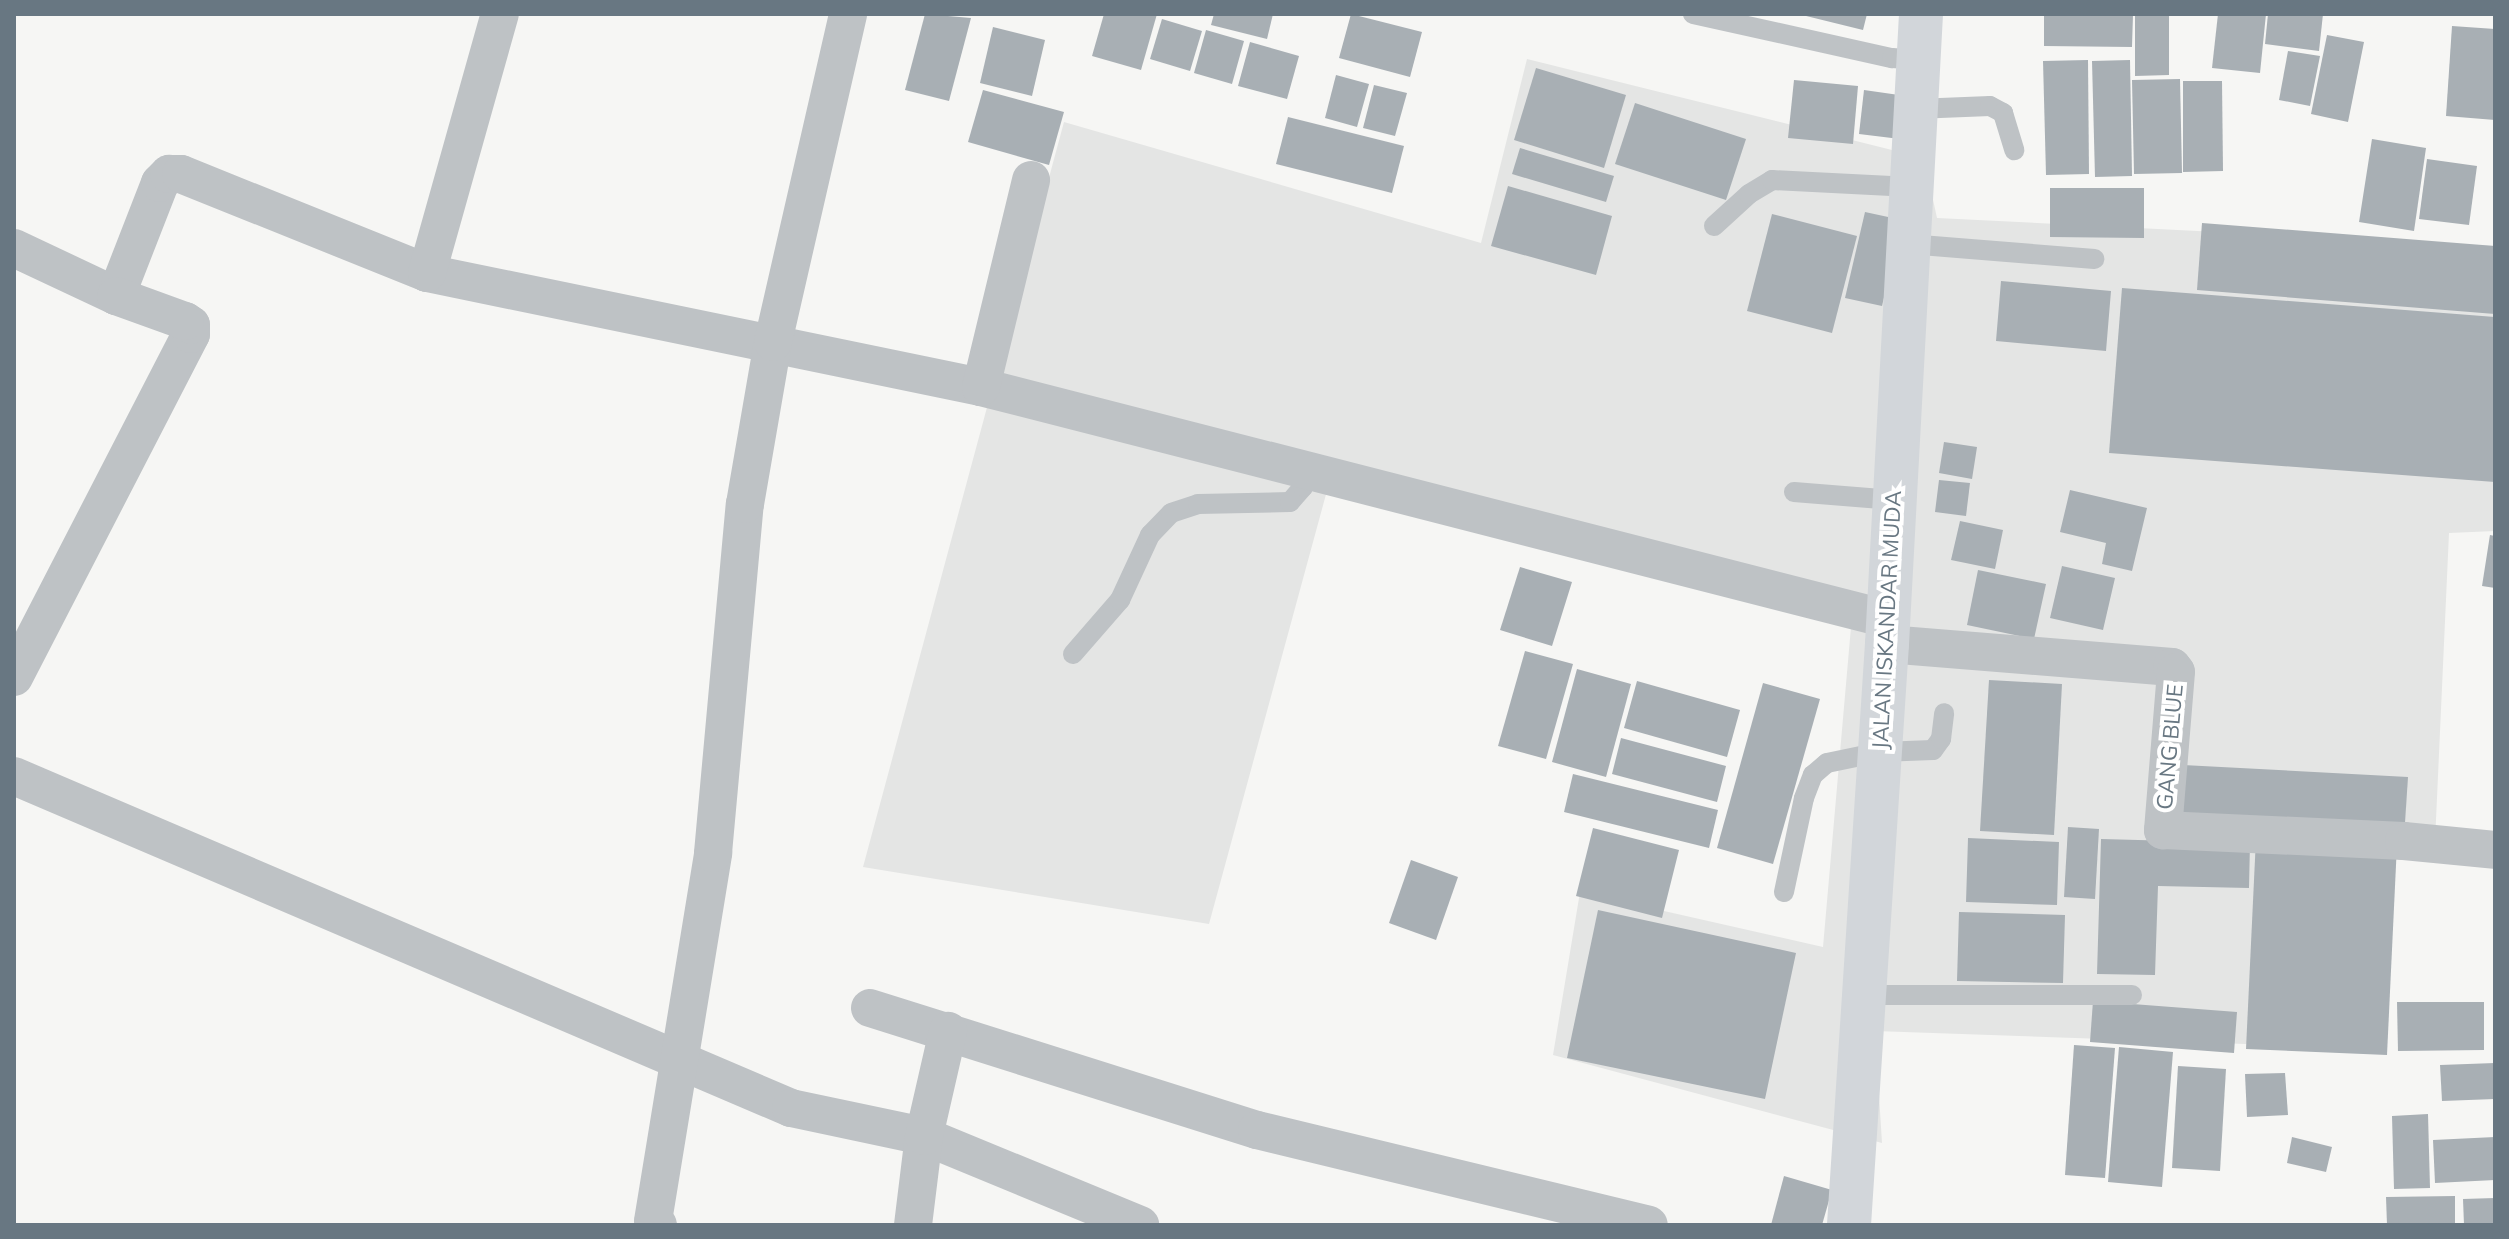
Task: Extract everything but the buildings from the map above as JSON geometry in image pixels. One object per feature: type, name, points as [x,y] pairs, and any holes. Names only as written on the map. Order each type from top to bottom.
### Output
[{"type":"street","points":[[427,273],[500,14]]},
{"type":"street","points":[[658,1225],[653,1221],[713,853],[745,504],[773,342],[848,14]]},
{"type":"street","name":"JALAN ISKANDAR MUDA","points":[[1849,1225],[1880,752],[1921,14]]},
{"type":"street","points":[[116,296],[160,183],[169,174],[181,174],[427,273],[981,387],[1306,471],[1887,631]]},
{"type":"street","points":[[981,387],[1031,180]]},
{"type":"street","points":[[14,248],[116,296],[191,325],[191,334],[14,677]]},
{"type":"street","name":"GANG BLUE","points":[[1887,631],[2172,667],[2176,672],[2163,830],[2404,841],[2495,850]]},
{"type":"street","points":[[14,776],[791,1108],[924,1136],[1140,1225]]},
{"type":"street","points":[[870,1008],[1257,1130],[1649,1225]]},
{"type":"street","points":[[913,1225],[924,1136],[948,1031]]},
{"type":"lane","points":[[1693,14],[1892,58],[1918,60]]},
{"type":"lane","points":[[1915,109],[1990,106],[2003,113],[2014,150]]},
{"type":"lane","points":[[1714,226],[1749,194],[1772,180],[1911,187]]},
{"type":"lane","points":[[1908,244],[2094,259]]},
{"type":"lane","points":[[1073,654],[1120,600],[1150,535],[1171,513],[1198,504],[1290,502],[1303,487],[1306,471]]},
{"type":"lane","points":[[1794,492],[1894,500]]},
{"type":"lane","points":[[1784,892],[1804,798],[1813,775],[1827,763],[1880,752],[1933,750],[1941,739],[1944,713]]},
{"type":"lane","points":[[1864,995],[2132,995]]},
{"type":"shaded area","points":[[1527,59],[1924,158],[1937,218],[2495,246],[2495,531],[2449,533],[2435,842],[2390,833],[2385,1049],[1875,1031],[1882,1143],[1553,1055],[1580,892],[1823,947],[1851,627],[1328,487],[1209,924],[863,867],[1064,122],[1481,243]]}]
